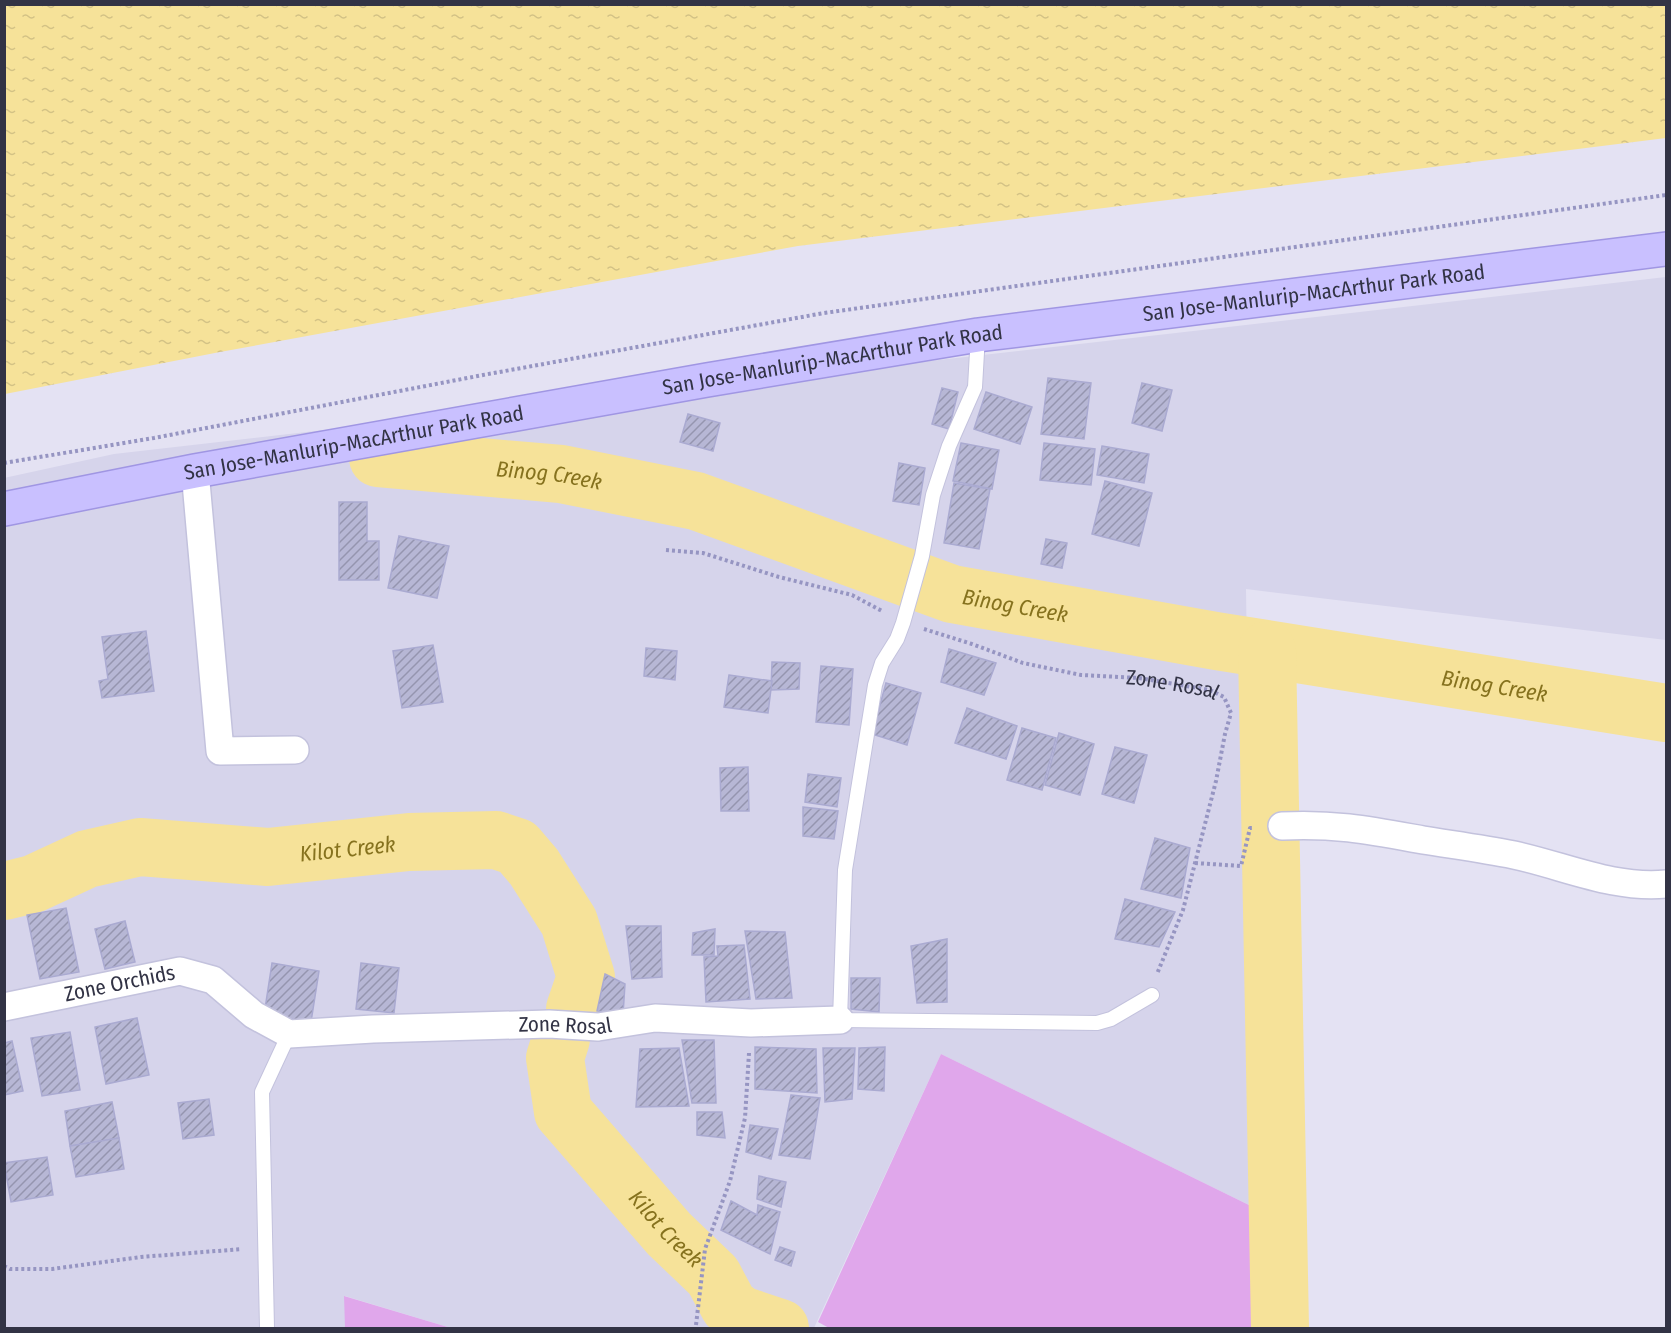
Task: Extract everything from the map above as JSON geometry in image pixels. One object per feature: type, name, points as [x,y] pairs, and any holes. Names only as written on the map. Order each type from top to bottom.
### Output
[{"type":"main road","name":"San Jose-Manlurip-MacArthur Park Road","points":[[4,509],[195,471],[695,382],[978,335],[1666,249]]},
{"type":"street","points":[[195,471],[220,751],[295,750]]},
{"type":"street","points":[[1282,826],[1313,825],[1357,828],[1515,855],[1604,880],[1650,886],[1666,884]]},
{"type":"street","name":"Zone Orchids","points":[[4,1007],[180,971],[213,980],[254,1015],[289,1034]]},
{"type":"street","name":"Zone Rosal","points":[[289,1034],[549,1024],[598,1027],[655,1018],[751,1023],[840,1020]]},
{"type":"lane","points":[[840,1020],[844,870],[875,685],[882,663],[897,639],[903,623],[922,556],[933,495],[949,446],[975,387],[978,335]]},
{"type":"lane","name":"Zone Rosal","points":[[840,1020],[1096,1023],[1111,1019],[1152,995]]},
{"type":"lane","points":[[267,1329],[261,1092],[289,1034]]},
{"type":"path","points":[[4,463],[154,438],[824,313],[1666,195]]},
{"type":"path","points":[[666,549],[703,553],[778,577],[852,595],[903,623]]},
{"type":"path","name":"Zone Rosal","points":[[903,623],[972,644],[1023,663],[1081,675],[1140,678],[1210,690],[1224,697],[1231,713],[1216,781],[1183,910],[1155,978],[1152,995]]},
{"type":"path","points":[[1195,862],[1241,866],[1250,828]]},
{"type":"path","points":[[696,1325],[705,1249],[730,1181],[745,1118],[751,1023]]},
{"type":"path","points":[[4,1266],[10,1269],[52,1269],[141,1257],[265,1248]]},
{"type":"shaded area","points":[[1666,277],[1666,640],[1246,589],[1255,1208],[941,1054],[814,1328],[451,1328],[345,1296],[345,1328],[5,1328],[4,478],[114,454]]},
{"type":"shaded area","points":[[941,1054],[1255,1208],[1253,1328],[829,1328],[818,1322]]},
{"type":"shaded area","points":[[344,1296],[451,1328],[345,1328]]},
{"type":"water","points":[[5,4],[1666,5],[1666,138],[798,246],[220,352],[5,394]]},
{"type":"building","points":[[1048,378],[1091,383],[1084,439],[1041,434]]},
{"type":"building","points":[[1142,383],[1172,390],[1162,431],[1132,423]]},
{"type":"building","points":[[942,388],[958,392],[949,429],[932,424]]},
{"type":"building","points":[[986,392],[1032,407],[1020,444],[974,429]]},
{"type":"building","points":[[688,414],[720,423],[713,451],[680,442]]},
{"type":"building","points":[[961,443],[999,450],[992,489],[953,481]]},
{"type":"building","points":[[1044,443],[1095,449],[1091,485],[1040,480]]},
{"type":"building","points":[[1102,446],[1149,454],[1144,483],[1097,475]]},
{"type":"building","points":[[899,463],[925,468],[919,505],[893,501]]},
{"type":"building","points":[[1105,481],[1152,493],[1139,546],[1092,534]]},
{"type":"building","points":[[954,483],[990,489],[979,549],[944,543]]},
{"type":"building","points":[[339,502],[367,502],[367,541],[379,541],[379,580],[339,580]]},
{"type":"building","points":[[399,536],[449,546],[437,598],[388,588]]},
{"type":"building","points":[[1046,539],[1067,543],[1062,568],[1041,564]]},
{"type":"building","points":[[146,631],[154,691],[102,698],[99,681],[108,679],[102,637]]},
{"type":"building","points":[[433,645],[443,702],[402,708],[393,651]]},
{"type":"building","points":[[646,648],[677,651],[675,680],[644,676]]},
{"type":"building","points":[[949,649],[996,663],[984,695],[941,682]]},
{"type":"building","points":[[772,662],[800,663],[799,689],[771,690]]},
{"type":"building","points":[[821,666],[853,669],[849,725],[816,722]]},
{"type":"building","points":[[729,675],[772,681],[768,713],[724,707]]},
{"type":"building","points":[[886,683],[921,693],[907,745],[872,734]]},
{"type":"building","points":[[967,708],[1017,726],[1006,759],[955,743]]},
{"type":"building","points":[[1022,728],[1056,738],[1042,790],[1007,780]]},
{"type":"building","points":[[1059,733],[1094,744],[1080,795],[1045,785]]},
{"type":"building","points":[[1115,747],[1147,755],[1134,803],[1102,794]]},
{"type":"building","points":[[748,767],[749,811],[721,811],[720,768]]},
{"type":"building","points":[[808,774],[841,778],[837,807],[805,802]]},
{"type":"building","points":[[803,807],[838,811],[834,839],[803,836]]},
{"type":"building","points":[[1155,838],[1190,848],[1181,898],[1141,889]]},
{"type":"building","points":[[1125,899],[1175,912],[1159,947],[1115,939]]},
{"type":"building","points":[[66,908],[79,972],[40,979],[27,915]]},
{"type":"building","points":[[125,921],[135,962],[105,969],[95,929]]},
{"type":"building","points":[[626,926],[661,926],[662,977],[632,979]]},
{"type":"building","points":[[715,929],[714,955],[692,955],[693,933]]},
{"type":"building","points":[[745,931],[785,932],[792,998],[756,999]]},
{"type":"building","points":[[947,939],[947,1002],[917,1003],[911,946]]},
{"type":"building","points":[[744,945],[750,999],[706,1002],[704,957],[718,956],[717,946]]},
{"type":"building","points":[[272,963],[319,971],[311,1022],[264,1015]]},
{"type":"building","points":[[361,963],[399,968],[394,1013],[356,1009]]},
{"type":"building","points":[[605,974],[625,984],[623,1015],[597,1011]]},
{"type":"building","points":[[851,978],[880,978],[879,1012],[851,1009]]},
{"type":"building","points":[[137,1018],[149,1075],[106,1084],[95,1027]]},
{"type":"building","points":[[70,1032],[80,1090],[42,1096],[31,1038]]},
{"type":"building","points":[[682,1040],[714,1040],[716,1103],[692,1103]]},
{"type":"building","points":[[12,1041],[23,1091],[4,1095],[4,1043]]},
{"type":"building","points":[[755,1047],[816,1049],[817,1093],[755,1089]]},
{"type":"building","points":[[885,1047],[884,1091],[858,1089],[859,1048]]},
{"type":"building","points":[[679,1048],[689,1106],[636,1107],[640,1049]]},
{"type":"building","points":[[823,1048],[855,1048],[852,1099],[825,1102]]},
{"type":"building","points":[[791,1095],[820,1098],[810,1159],[779,1155]]},
{"type":"building","points":[[209,1099],[214,1135],[183,1139],[178,1103]]},
{"type":"building","points":[[112,1102],[119,1138],[70,1146],[65,1111]]},
{"type":"building","points":[[697,1112],[722,1112],[725,1138],[697,1135]]},
{"type":"building","points":[[750,1125],[778,1129],[771,1159],[746,1152]]},
{"type":"building","points":[[119,1138],[124,1169],[76,1177],[70,1146]]},
{"type":"building","points":[[47,1157],[53,1195],[11,1202],[4,1163]]},
{"type":"building","points":[[759,1176],[786,1182],[781,1207],[757,1199]]},
{"type":"building","points":[[731,1201],[757,1215],[758,1205],[780,1212],[770,1254],[721,1230]]},
{"type":"building","points":[[780,1247],[795,1252],[791,1266],[775,1260]]},
{"type":"waterway","name":"Binog Creek","points":[[378,458],[561,474],[696,501],[952,594],[1216,641],[1666,713]]},
{"type":"waterway","points":[[1267,650],[1280,1328]]},
{"type":"waterway","name":"Kilot Creek","points":[[4,891],[33,884],[87,859],[140,847],[268,857],[409,842],[496,840],[517,847],[534,867],[569,922],[586,977],[575,1009]]},
{"type":"waterway","name":"Kilot Creek","points":[[561,1039],[555,1058],[563,1112],[669,1234],[713,1276],[729,1306],[741,1315],[780,1328]]}]
